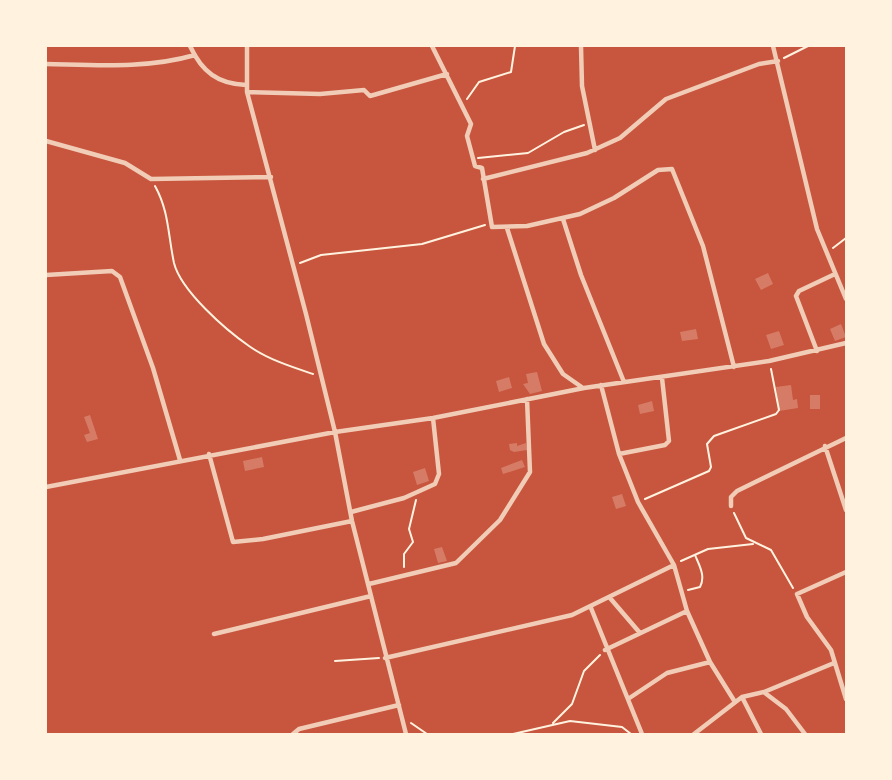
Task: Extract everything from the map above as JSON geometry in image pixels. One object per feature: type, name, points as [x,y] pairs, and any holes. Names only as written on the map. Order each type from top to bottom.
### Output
[{"type":"street","points":[[190,46],[212,77],[230,85],[246,85]]},
{"type":"street","points":[[247,46],[247,92],[335,432],[352,521],[406,734]]},
{"type":"street","points":[[432,46],[471,124],[467,136],[475,166],[482,169],[489,224],[496,229],[563,219],[596,208],[658,170],[672,169],[703,246],[734,367]]},
{"type":"street","points":[[581,46],[582,86],[595,150]]},
{"type":"street","points":[[774,46],[795,146],[826,253],[846,299]]},
{"type":"street","points":[[46,64],[115,65],[176,60],[194,55]]},
{"type":"street","points":[[483,179],[595,150],[620,138],[666,99],[759,64],[778,61]]},
{"type":"street","points":[[247,92],[320,94],[365,90],[370,96],[447,74]]},
{"type":"street","points":[[46,141],[125,163],[151,178],[271,177]]},
{"type":"street","points":[[563,219],[581,275],[624,382]]},
{"type":"street","points":[[507,228],[544,344],[563,374],[584,388]]},
{"type":"street","points":[[46,275],[112,271],[120,277],[153,368],[180,460]]},
{"type":"street","points":[[817,351],[796,296],[799,291],[835,275]]},
{"type":"street","points":[[46,487],[209,454],[433,418],[601,385],[769,361],[846,343]]},
{"type":"street","points":[[619,454],[665,445],[669,441],[662,378]]},
{"type":"street","points":[[601,385],[619,454],[638,502],[674,565],[687,611],[710,662],[735,702]]},
{"type":"street","points":[[369,584],[460,561],[500,520],[520,492],[530,472],[532,458],[527,399]]},
{"type":"street","points":[[351,512],[418,493],[435,484],[438,478],[433,418]]},
{"type":"street","points":[[730,506],[731,496],[737,491],[846,438]]},
{"type":"street","points":[[825,446],[846,510]]},
{"type":"street","points":[[209,454],[233,542],[263,540],[352,521]]},
{"type":"street","points":[[385,658],[572,615],[674,565]]},
{"type":"street","points":[[846,572],[797,594],[807,617],[828,645],[846,699]]},
{"type":"street","points":[[214,635],[371,596]]},
{"type":"street","points":[[610,598],[639,634]]},
{"type":"street","points":[[591,608],[605,650],[641,734]]},
{"type":"street","points":[[605,650],[687,611]]},
{"type":"street","points":[[628,699],[667,673],[710,662]]},
{"type":"street","points":[[694,734],[742,697],[764,692],[834,663]]},
{"type":"street","points":[[764,692],[786,709],[805,734]]},
{"type":"street","points":[[742,697],[761,734]]},
{"type":"street","points":[[293,734],[299,729],[399,705]]},
{"type":"path","points":[[461,102],[468,98],[480,82],[511,72],[515,46]]},
{"type":"path","points":[[778,61],[808,46]]},
{"type":"path","points":[[474,158],[528,153],[564,132],[589,124]]},
{"type":"path","points":[[151,178],[166,210],[175,264],[191,290],[215,318],[251,348],[321,377]]},
{"type":"path","points":[[294,267],[321,255],[422,244],[489,224]]},
{"type":"path","points":[[826,253],[846,238]]},
{"type":"path","points":[[638,502],[709,471],[711,467],[707,444],[714,436],[776,414],[779,410],[769,361]]},
{"type":"path","points":[[404,577],[404,554],[412,544],[410,522],[418,493]]},
{"type":"path","points":[[730,506],[746,538],[771,551],[797,594]]},
{"type":"path","points":[[674,565],[694,554],[754,544]]},
{"type":"path","points":[[682,592],[700,587],[702,583],[702,573],[694,554]]},
{"type":"path","points":[[552,723],[572,704],[584,671],[605,650]]},
{"type":"path","points":[[335,661],[385,658]]},
{"type":"path","points":[[404,722],[416,725],[427,734]]},
{"type":"path","points":[[513,734],[552,723],[592,723],[622,727],[631,734]]},
{"type":"building","points":[[768,273],[773,284],[761,290],[755,279]]},
{"type":"building","points":[[841,324],[846,337],[835,341],[830,329]]},
{"type":"building","points":[[696,329],[698,339],[682,341],[680,332]]},
{"type":"building","points":[[779,331],[784,345],[771,349],[766,335]]},
{"type":"building","points":[[537,372],[542,391],[530,394],[523,384],[528,383],[526,374]]},
{"type":"building","points":[[509,377],[512,388],[499,392],[496,381]]},
{"type":"building","points":[[791,385],[793,400],[797,399],[798,408],[779,411],[776,387]]},
{"type":"building","points":[[810,395],[820,395],[820,409],[810,409]]},
{"type":"building","points":[[652,401],[654,411],[640,414],[638,405]]},
{"type":"building","points":[[90,415],[98,439],[87,442],[84,435],[90,433],[84,417]]},
{"type":"building","points":[[517,443],[517,446],[526,443],[527,450],[510,450],[509,444]]},
{"type":"building","points":[[262,457],[264,467],[245,471],[243,461]]},
{"type":"building","points":[[522,460],[525,467],[503,474],[501,468]]},
{"type":"building","points":[[425,468],[429,481],[417,485],[413,472]]},
{"type":"building","points":[[622,494],[626,506],[616,509],[612,497]]},
{"type":"building","points":[[442,547],[447,561],[438,563],[434,549]]}]
